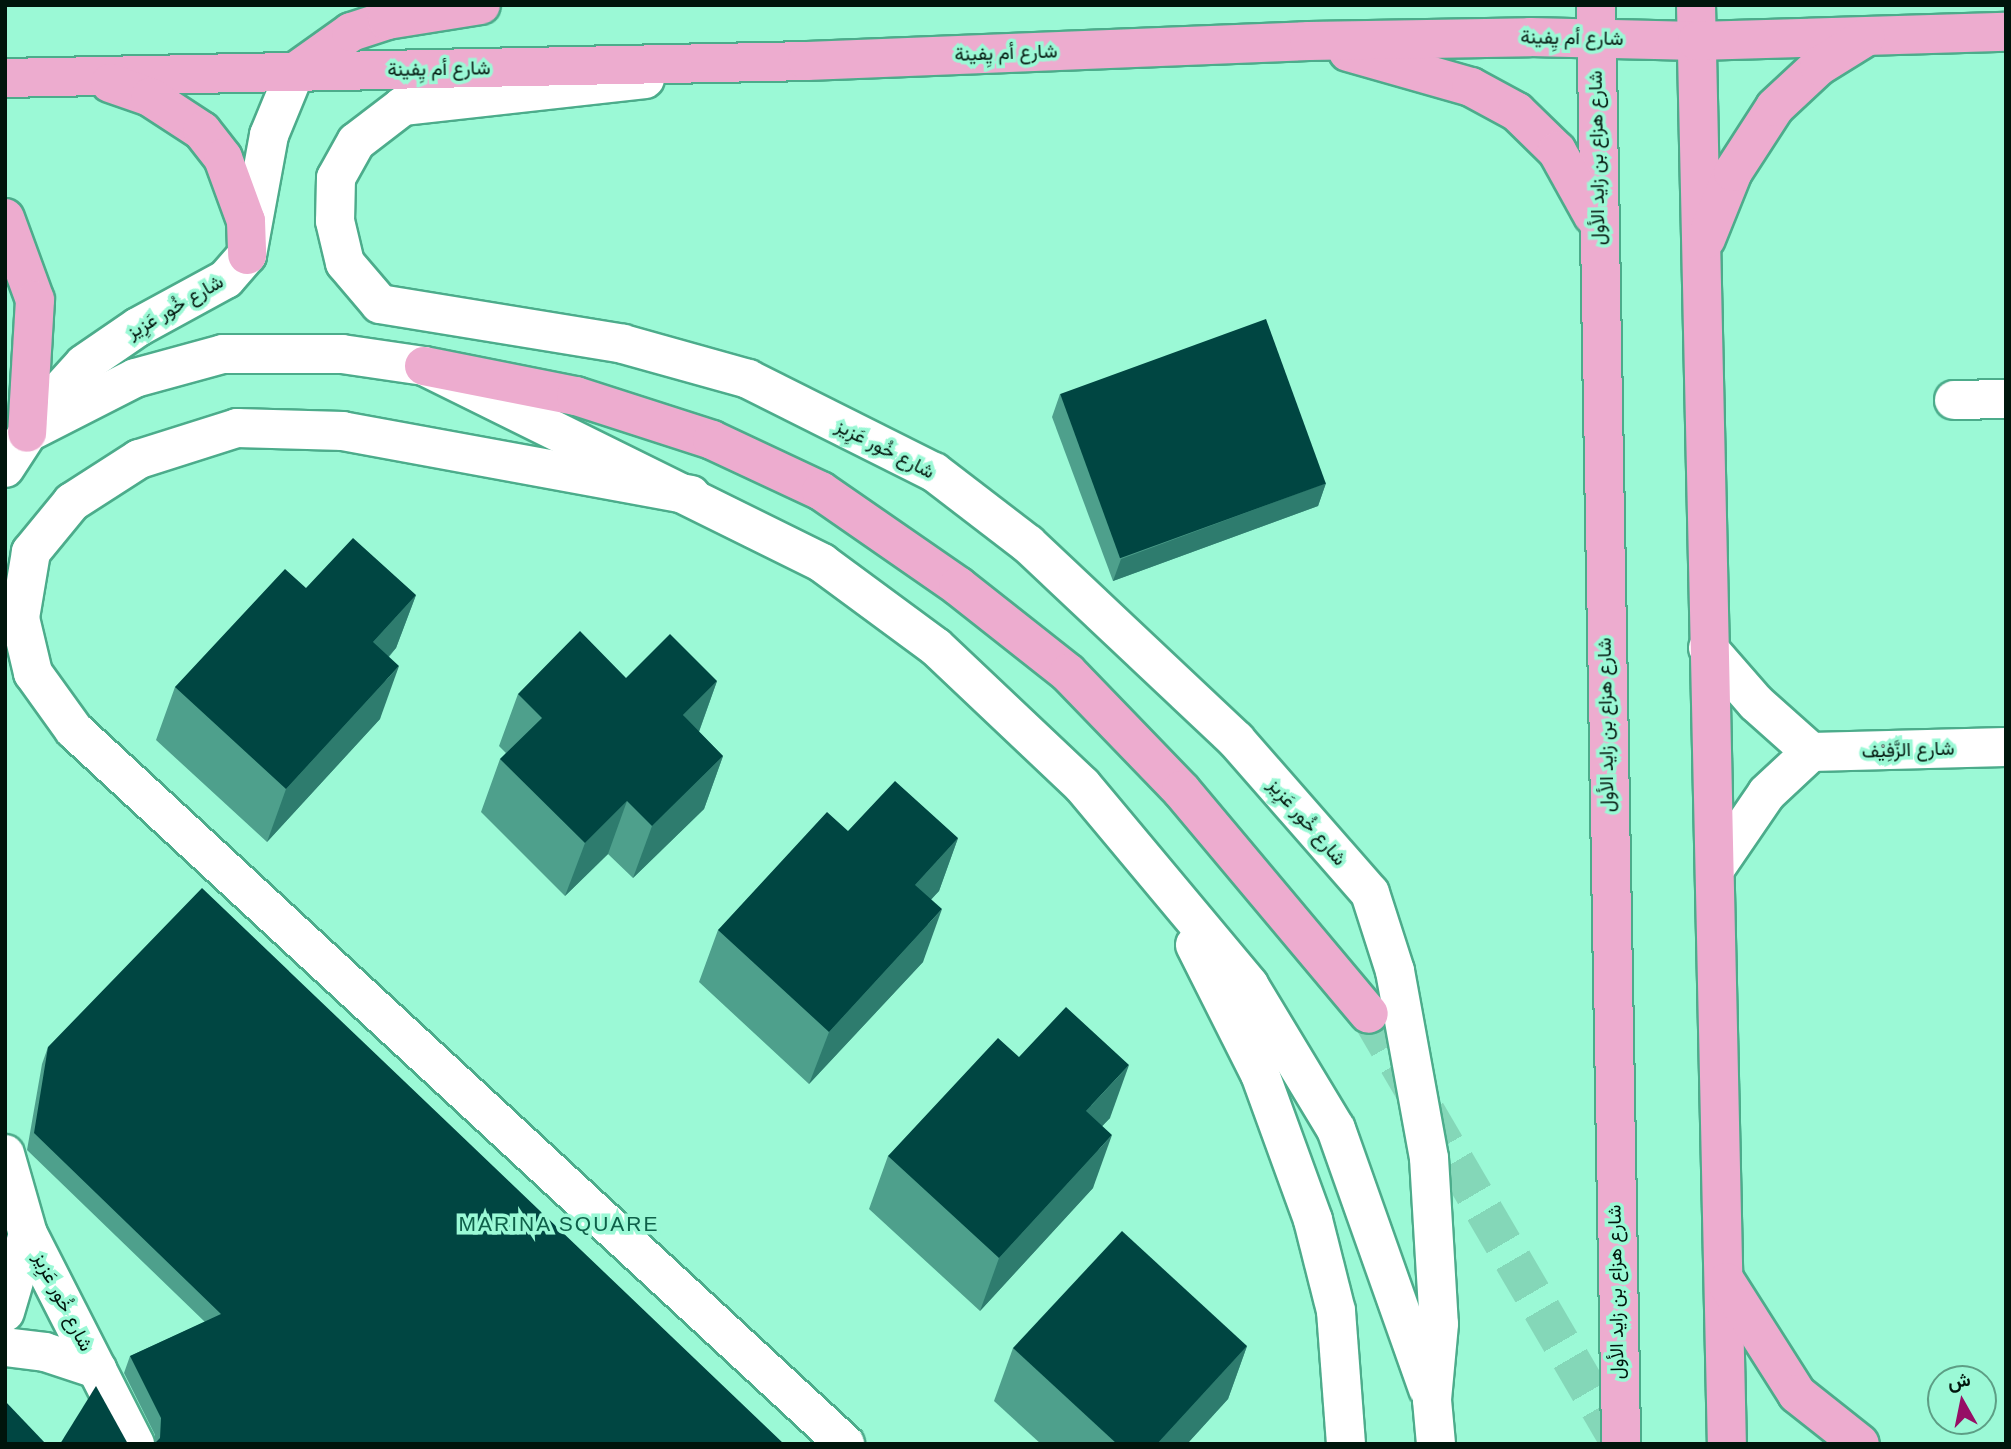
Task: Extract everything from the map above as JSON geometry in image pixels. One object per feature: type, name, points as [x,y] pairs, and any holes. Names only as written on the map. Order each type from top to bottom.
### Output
[{"type":"main road","points":[[295,72],[351,32],[387,20],[481,5]]},
{"type":"main road","name":"شارع أم يِفينة","points":[[5,78],[807,61],[1309,41],[1596,21],[1696,23],[1870,35],[2006,32]]},
{"type":"main road","name":"شارع هزاع بن زايد الأول","points":[[1596,21],[1597,226],[1621,1444]]},
{"type":"main road","points":[[1696,23],[1708,648],[1717,866],[1727,1444]]},
{"type":"main road","points":[[1701,251],[1733,172],[1775,107],[1819,66],[1870,35]]},
{"type":"main road","points":[[1309,41],[1471,87],[1517,112],[1558,151],[1583,192],[1597,226]]},
{"type":"main road","points":[[89,76],[150,97],[202,131],[223,158],[238,188],[246,221],[247,255]]},
{"type":"main road","points":[[5,218],[35,300],[27,433]]},
{"type":"main road","points":[[424,366],[576,396],[712,440],[821,491],[958,586],[1068,673],[1181,790],[1369,1014]]},
{"type":"main road","points":[[1726,1282],[1797,1394],[1860,1444]]},
{"type":"street","name":"شارع خُور عَزِيز","points":[[807,61],[403,106],[356,142],[336,178],[335,221],[345,263],[380,304],[623,344],[748,379],[934,472],[1028,544],[1236,740],[1370,893],[1395,971],[1429,1157],[1439,1324],[1432,1401],[1436,1444]]},
{"type":"street","points":[[247,255],[270,135],[295,72]]},
{"type":"street","name":"شارع خُور عَزِيز","points":[[5,468],[27,433],[84,364],[138,327],[226,279],[247,255]]},
{"type":"street","points":[[27,433],[135,378],[223,354],[342,354],[424,366],[691,495],[822,563],[936,648],[1082,785],[1248,985],[1336,1129],[1432,1401]]},
{"type":"street","points":[[1954,400],[2006,399]]},
{"type":"street","points":[[691,495],[343,431],[237,428],[139,459],[72,502],[31,552],[20,618],[33,673],[74,730],[845,1444]]},
{"type":"street","points":[[1708,648],[1756,703],[1811,752],[1768,793],[1717,866]]},
{"type":"street","name":"شارع الزَّفِيْف","points":[[1811,752],[2006,747]]},
{"type":"street","points":[[1162,879],[1260,1074],[1313,1220],[1336,1311],[1346,1444]]},
{"type":"street","name":"شارع خُور عَزِيز","points":[[5,1154],[28,1234],[135,1444]]},
{"type":"street","points":[[5,1312],[28,1234]]},
{"type":"street","points":[[5,1347],[45,1352],[97,1368]]},
{"type":"building","points":[[1266,319],[1326,483],[1120,558],[1060,394]]},
{"type":"building","points":[[353,538],[416,595],[373,642],[399,666],[286,789],[175,687],[285,569],[306,588]]},
{"type":"building","points":[[580,631],[626,678],[670,634],[717,681],[683,715],[723,756],[652,826],[627,801],[585,843],[500,759],[542,718],[518,694]]},
{"type":"building","points":[[895,781],[958,838],[915,885],[942,909],[829,1032],[718,930],[827,812],[848,831]]},
{"type":"building","points":[[202,888],[784,1444],[154,1444],[160,1438],[161,1418],[130,1356],[221,1314],[34,1133],[48,1047]]},
{"type":"building","points":[[1066,1007],[1129,1065],[1086,1111],[1112,1135],[999,1258],[888,1156],[998,1038],[1019,1057]]},
{"type":"building","points":[[1122,1231],[1247,1346],[1157,1444],[1117,1444],[1013,1348]]},
{"type":"building","points":[[96,1386],[128,1444],[60,1444]]},
{"type":"building","points":[[5,1401],[46,1444],[5,1444]]},
{"type":"tunnel","points":[[1369,1014],[1620,1444]]},
{"type":"district","name":"MARINA SQUARE","points":[[559,1224]]}]
